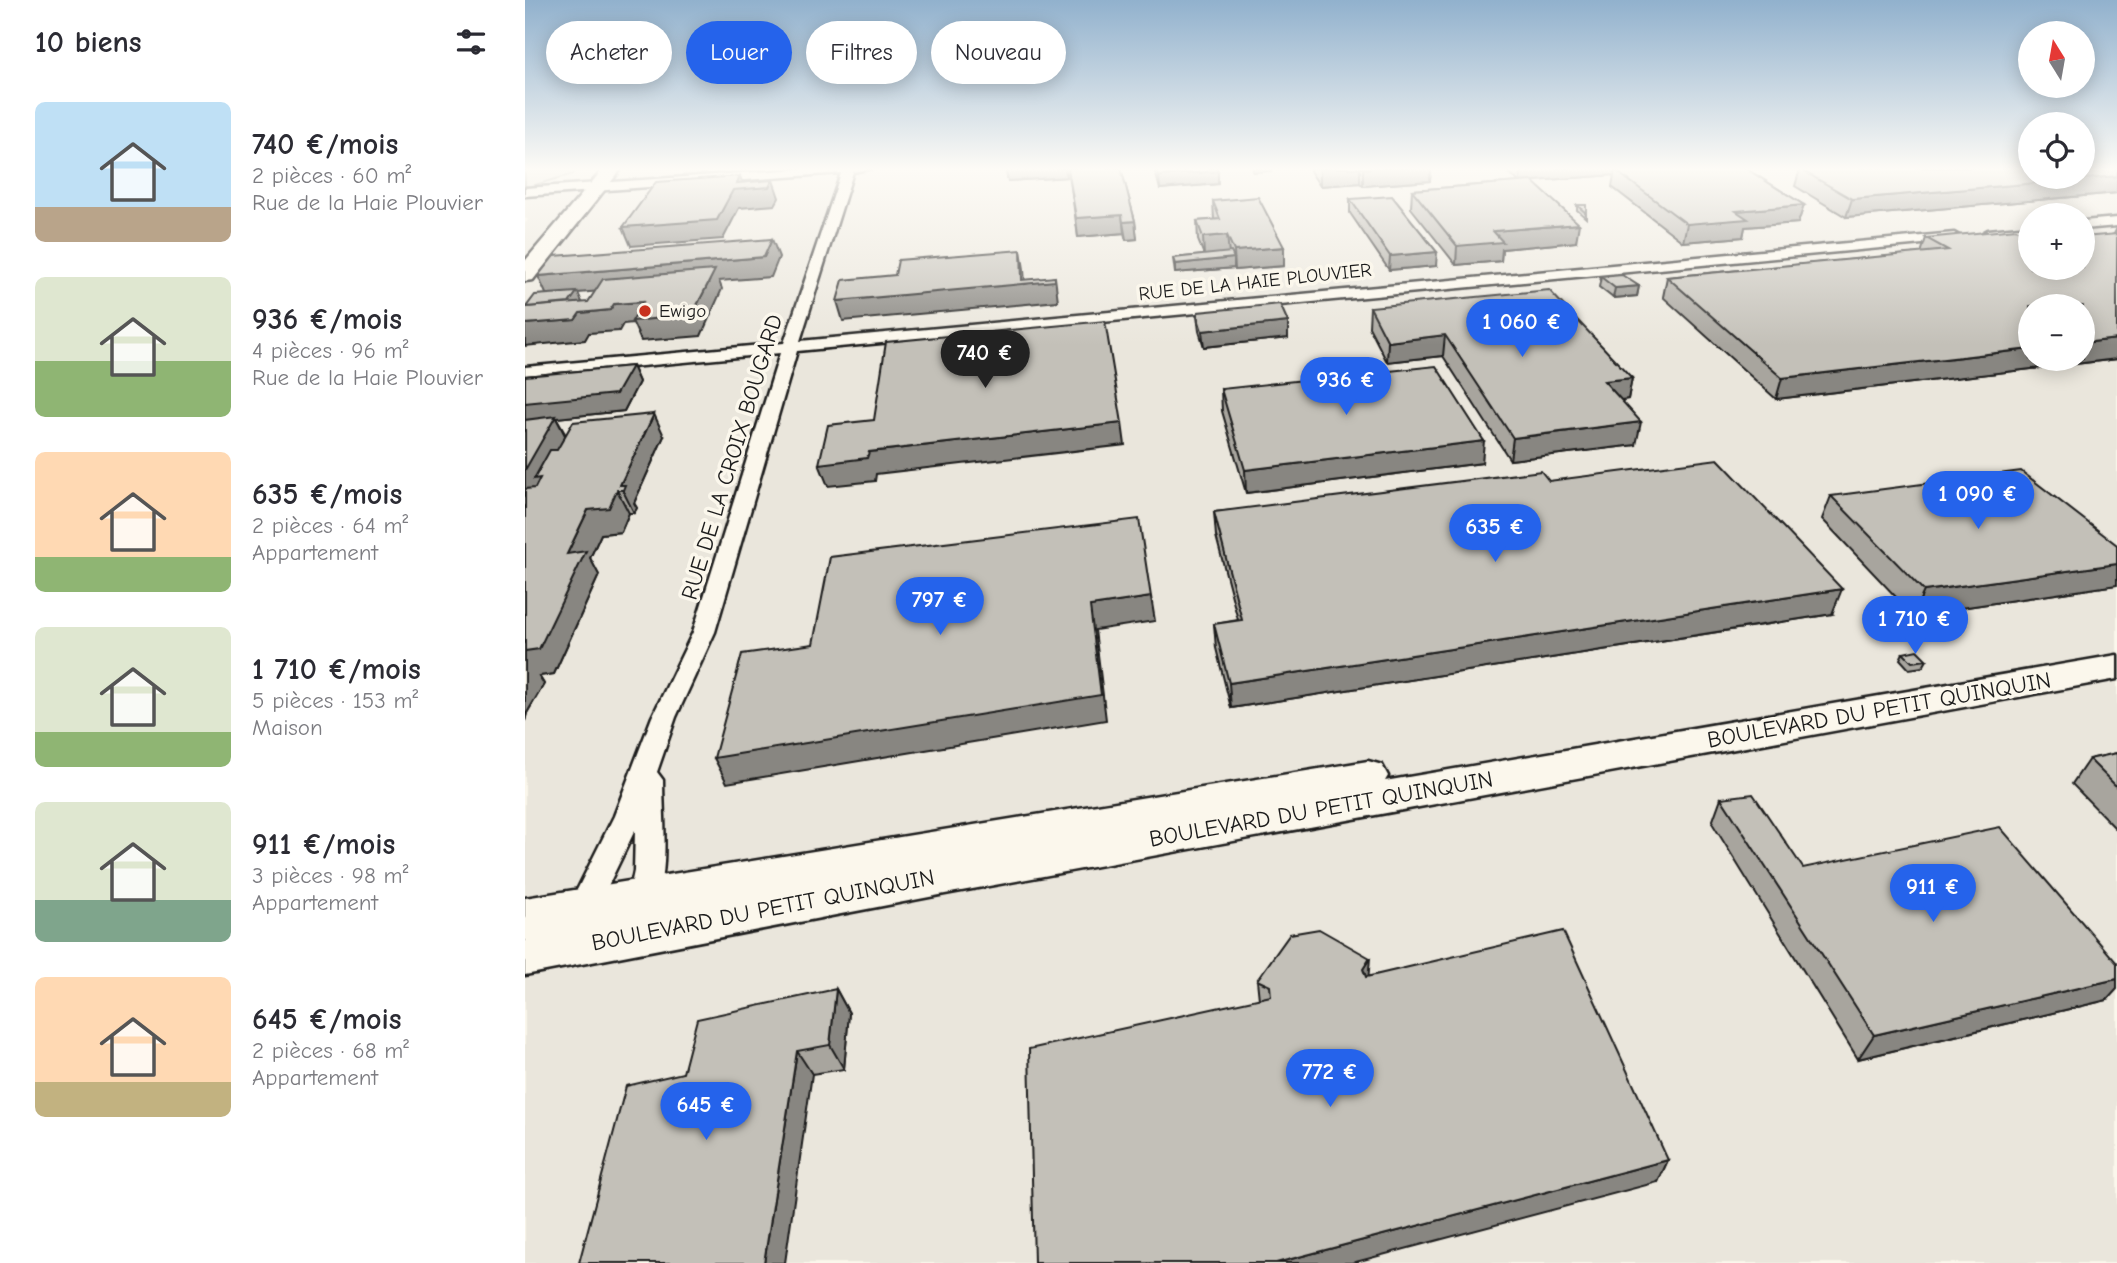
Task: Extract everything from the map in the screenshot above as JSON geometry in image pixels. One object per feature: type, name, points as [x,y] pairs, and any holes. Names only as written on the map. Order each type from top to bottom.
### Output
[{"type":"main road","points":[[525,245],[540,227]]},
{"type":"main road","points":[[525,275],[562,227]]},
{"type":"main road","name":"BOULEVARD DU PETIT QUINQUIN","points":[[525,918],[558,936],[639,916],[2117,648]]},
{"type":"main road","name":"BOULEVARD DU PETIT QUINQUIN","points":[[639,916],[2117,667]]},
{"type":"street","name":"RUE DE LA CROIX BOUGARD","points":[[651,756],[664,717],[704,632],[790,347],[830,227]]},
{"type":"street","name":"RUE DE LA HAIE PLOUVIER","points":[[525,372],[2018,231]]},
{"type":"street","points":[[639,916],[648,871],[651,756]]},
{"type":"street","points":[[558,936],[628,816],[651,756]]},
{"type":"shaded area","points":[[525,227],[2018,227],[2018,280],[2095,280],[2095,227],[2117,227],[2117,1263],[525,1263]]},
{"type":"building","points":[[1199,227],[1274,227],[1284,247],[1234,251],[1227,235],[1203,237]]},
{"type":"building","points":[[1370,227],[1417,227],[1437,252],[1390,256]]},
{"type":"building","points":[[1442,227],[1543,227],[1493,231],[1503,242],[1457,246]]},
{"type":"building","points":[[2016,229],[2018,280],[2095,280],[2095,236],[2117,234],[2117,339],[2095,342],[2095,294],[2018,294],[2018,350],[1782,378],[1667,277],[1948,250],[1926,238]]},
{"type":"building","points":[[772,239],[764,257],[538,276],[554,256]]},
{"type":"building","points":[[1021,250],[1022,280],[1055,277],[1055,281],[837,301],[843,280],[895,275],[898,260]]},
{"type":"building","points":[[1231,252],[1234,258],[1175,264],[1173,258]]},
{"type":"building","points":[[715,270],[692,315],[632,321],[643,302],[614,304],[610,310],[580,313],[575,320],[525,324],[525,307],[588,302],[603,279]]},
{"type":"building","points":[[1622,275],[1639,286],[1615,288],[1601,277]]},
{"type":"building","points":[[1549,290],[1632,378],[1604,381],[1641,422],[1513,438],[1445,335],[1388,342],[1370,307]]},
{"type":"building","points":[[577,292],[569,303],[526,307],[535,295]]},
{"type":"building","points":[[1280,304],[1288,322],[1202,331],[1197,315],[1198,312]]},
{"type":"building","points":[[1105,321],[1122,423],[869,452],[867,458],[819,464],[828,425],[874,420],[886,342]]},
{"type":"building","points":[[632,366],[616,394],[525,403],[525,376]]},
{"type":"building","points":[[1436,366],[1484,441],[1245,470],[1221,389]]},
{"type":"building","points":[[654,414],[620,485],[625,485],[623,490],[617,490],[609,508],[588,510],[567,554],[586,551],[539,649],[525,651],[525,489],[535,488],[540,478],[534,479],[550,450],[557,450],[573,422]]},
{"type":"building","points":[[556,416],[525,470],[525,420]]},
{"type":"building","points":[[1718,459],[1842,589],[1229,683],[1214,624],[1242,620],[1214,512],[1541,471],[1549,481]]},
{"type":"building","points":[[2021,471],[2117,545],[2117,564],[1924,591],[1831,496]]},
{"type":"building","points":[[1139,519],[1151,597],[1090,606],[1101,695],[714,758],[742,654],[813,644],[830,557]]},
{"type":"building","points":[[1917,650],[1927,660],[1912,662],[1903,653]]},
{"type":"building","points":[[2117,753],[2117,787],[2089,759]]},
{"type":"building","points":[[1753,794],[1803,868],[2000,827],[2117,963],[2117,979],[1874,1035],[1721,798]]},
{"type":"building","points":[[1319,929],[1370,958],[1363,969],[1366,977],[1563,931],[1668,1160],[1276,1263],[1034,1263],[1029,1049],[1271,996],[1270,986],[1257,980],[1290,934]]},
{"type":"building","points":[[836,989],[830,1045],[797,1051],[764,1263],[579,1263],[626,1086],[683,1073],[697,1019]]},
{"type":"place","name":"Ewigo","points":[[645,311]]}]
